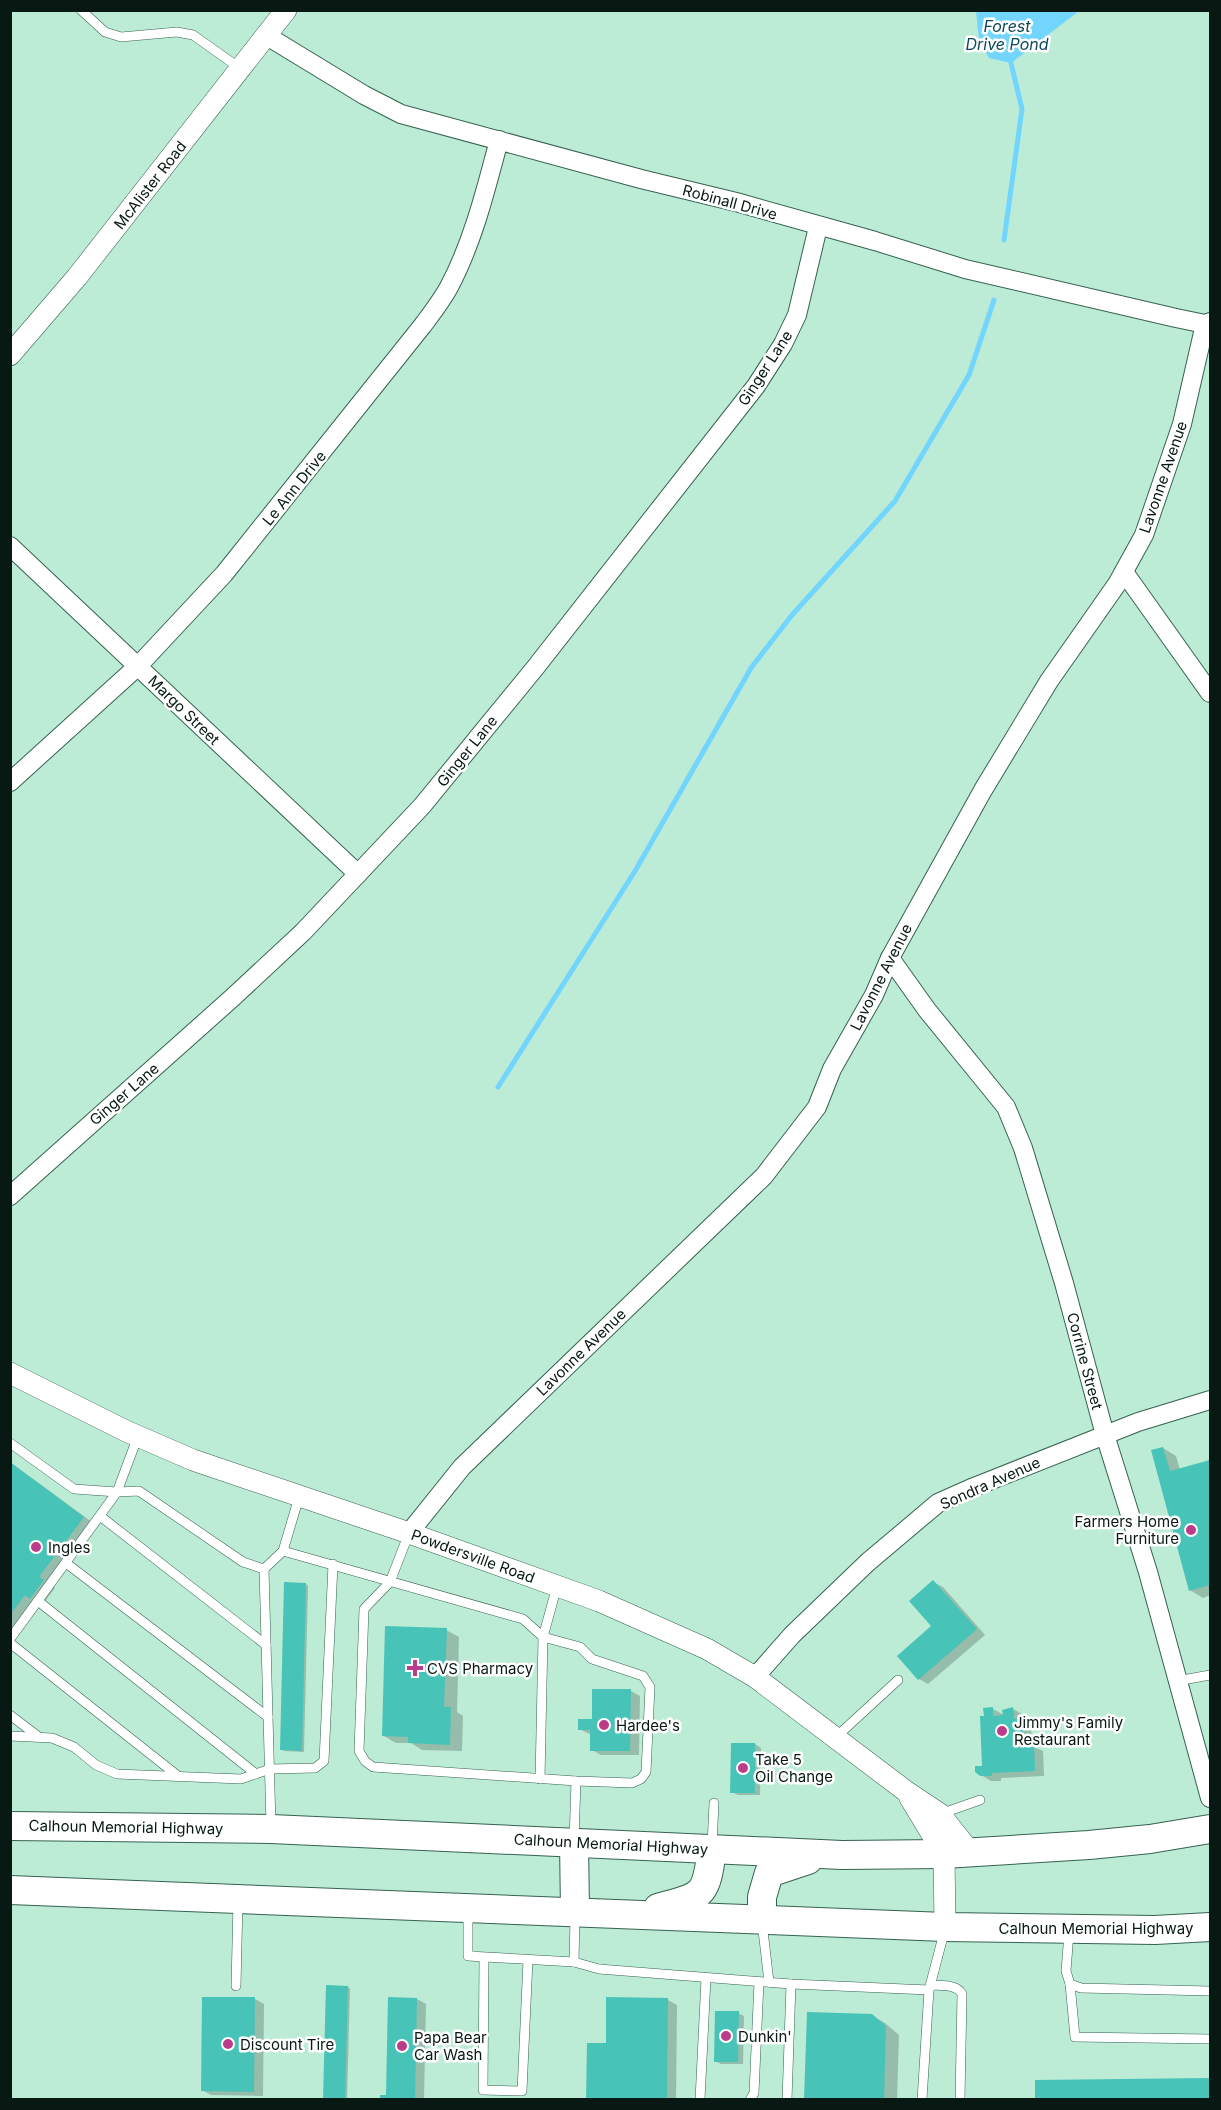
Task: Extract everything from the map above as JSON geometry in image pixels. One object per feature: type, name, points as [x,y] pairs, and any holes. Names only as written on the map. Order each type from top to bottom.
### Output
[{"type":"highway","name":"Calhoun Memorial Highway","points":[[10,1826],[272,1829],[822,1854],[958,1853],[1089,1845],[1150,1839],[1210,1829]]},
{"type":"highway","points":[[574,1842],[575,1912]]},
{"type":"highway","points":[[633,1915],[694,1898],[703,1891],[708,1878],[712,1849]]},
{"type":"highway","points":[[762,1919],[762,1897],[769,1873],[822,1854]]},
{"type":"highway","name":"Calhoun Memorial Highway","points":[[10,1890],[945,1927],[1155,1930],[1210,1927]]},
{"type":"street","name":"McAlister Road","points":[[10,356],[77,277],[286,10]]},
{"type":"street","name":"Robinall Drive","points":[[267,36],[364,95],[401,114],[640,179],[736,202],[965,269],[1208,323]]},
{"type":"street","name":"Le Ann Drive","points":[[10,782],[138,666],[224,574],[423,325],[449,287],[489,180],[499,140]]},
{"type":"street","name":"Ginger Lane","points":[[10,1196],[303,932],[422,806],[535,668],[756,386],[783,344],[797,315],[818,226]]},
{"type":"street","name":"Lavonne Avenue","points":[[409,1533],[462,1467],[764,1176],[817,1107],[832,1070],[874,995],[890,958],[983,790],[1049,681],[1117,584],[1144,535],[1182,424],[1208,323]]},
{"type":"street","name":"Margo Street","points":[[10,546],[358,874]]},
{"type":"street","points":[[1124,572],[1210,693]]},
{"type":"street","name":"Corrine Street","points":[[890,958],[927,1010],[1006,1107],[1027,1159],[1064,1283],[1105,1435],[1148,1572],[1210,1798]]},
{"type":"street","name":"Powdersville Road","points":[[10,1373],[138,1436],[193,1460],[409,1533],[599,1601],[707,1649],[755,1677],[907,1792],[940,1814],[958,1853]]},
{"type":"street","name":"Sondra Avenue","points":[[755,1677],[792,1635],[851,1578],[938,1503],[1105,1435],[1210,1400]]},
{"type":"street","name":"Powdersville Road","points":[[907,1792],[958,1853]]},
{"type":"street","points":[[945,1927],[958,1853]]},
{"type":"lane","points":[[81,10],[105,32],[121,37],[177,32],[193,35],[241,69]]},
{"type":"lane","points":[[138,1436],[117,1492],[10,1641],[178,1776]]},
{"type":"lane","points":[[10,1443],[74,1489],[139,1491],[243,1562],[264,1569]]},
{"type":"lane","points":[[272,1829],[264,1569],[283,1551],[299,1497]]},
{"type":"lane","points":[[100,1516],[266,1645]]},
{"type":"lane","points":[[283,1551],[333,1564],[390,1582],[523,1619],[543,1637],[580,1647],[592,1659],[643,1676],[650,1687],[646,1772],[641,1779],[632,1783],[540,1779],[373,1767],[365,1761],[359,1751],[364,1609],[390,1582],[409,1533]]},
{"type":"lane","points":[[66,1563],[268,1717]]},
{"type":"lane","points":[[10,1736],[52,1738],[74,1747],[96,1765],[117,1774],[241,1779],[270,1769],[315,1768],[324,1761],[333,1564]]},
{"type":"lane","points":[[540,1779],[543,1637],[557,1586]]},
{"type":"lane","points":[[38,1601],[256,1774]]},
{"type":"lane","points":[[1177,1681],[1210,1675]]},
{"type":"lane","points":[[835,1738],[898,1680]]},
{"type":"lane","points":[[10,1714],[39,1737]]},
{"type":"lane","points":[[574,1842],[576,1781]]},
{"type":"lane","points":[[940,1814],[980,1800]]},
{"type":"lane","points":[[712,1849],[714,1803]]},
{"type":"lane","points":[[236,1986],[238,1898]]},
{"type":"lane","points":[[468,1907],[468,1956],[574,1962],[599,1969],[790,1984],[955,1987],[962,1994],[960,2100]]},
{"type":"lane","points":[[574,1962],[575,1912]]},
{"type":"lane","points":[[750,2100],[754,2093],[764,1982],[762,1919]]},
{"type":"lane","points":[[922,2100],[930,1987],[945,1927]]},
{"type":"lane","points":[[1069,1928],[1066,1971],[1070,1984],[1075,2037],[1210,2039]]},
{"type":"lane","points":[[484,1958],[483,2090],[522,2091],[528,1960]]},
{"type":"lane","points":[[700,2100],[706,1978]]},
{"type":"lane","points":[[787,2100],[790,1984]]},
{"type":"lane","points":[[1070,1984],[1081,1988],[1210,1991]]},
{"type":"water","name":"Forest Drive Pond","points":[[976,10],[1079,11],[1011,63],[989,58],[979,40]]},
{"type":"building","name":"Farmers Home Furniture","points":[[1163,1447],[1170,1471],[1210,1460],[1210,1585],[1189,1591],[1151,1450]]},
{"type":"building","name":"Ingles","points":[[10,1462],[84,1517],[39,1577],[44,1580],[30,1599],[25,1595],[10,1615]]},
{"type":"building","points":[[933,1580],[977,1629],[918,1680],[897,1656],[931,1626],[909,1601]]},
{"type":"building","points":[[284,1582],[306,1583],[302,1751],[280,1750]]},
{"type":"building","name":"CVS Pharmacy","points":[[385,1626],[447,1628],[444,1707],[451,1707],[450,1745],[408,1743],[408,1737],[382,1736]]},
{"type":"building","name":"Hardee's","points":[[592,1689],[631,1689],[630,1751],[590,1751],[590,1730],[578,1730],[578,1719],[592,1719]]},
{"type":"building","name":"Jimmy's Family Restaurant","points":[[993,1707],[993,1716],[1003,1715],[1002,1710],[1013,1707],[1014,1719],[1022,1718],[1024,1745],[1034,1744],[1035,1771],[992,1773],[992,1776],[980,1776],[975,1772],[975,1766],[982,1766],[980,1716],[984,1716],[983,1708]]},
{"type":"building","name":"Take 5 Oil Change","points":[[731,1743],[755,1743],[755,1793],[730,1793]]},
{"type":"building","points":[[326,1985],[348,1986],[345,2100],[323,2100]]},
{"type":"building","name":"Discount Tire","points":[[202,1997],[255,1997],[254,2092],[201,2091]]},
{"type":"building","name":"Papa Bear Car Wash","points":[[388,1997],[417,1998],[415,2100],[380,2100],[380,2095],[386,2095]]},
{"type":"building","points":[[606,1997],[668,1998],[667,2100],[586,2100],[587,2043],[606,2043]]},
{"type":"building","name":"Dunkin'","points":[[715,2011],[739,2011],[738,2062],[714,2062]]},
{"type":"building","points":[[807,2012],[872,2014],[886,2026],[884,2100],[804,2100]]},
{"type":"building","points":[[1210,2078],[1210,2100],[1035,2100],[1035,2080]]},
{"type":"waterway","points":[[1004,240],[1022,109],[1011,63]]},
{"type":"waterway","points":[[498,1087],[635,871],[751,668],[792,615],[895,501],[969,375],[994,300]]},
{"type":"place","name":"Farmers Home Furniture","points":[[1191,1530]]},
{"type":"place","name":"Ingles","points":[[36,1547]]},
{"type":"place","name":"CVS Pharmacy","points":[[415,1668]]},
{"type":"place","name":"Hardee's","points":[[604,1725]]},
{"type":"place","name":"Jimmy's Family Restaurant","points":[[1002,1731]]},
{"type":"place","name":"Take 5 Oil Change","points":[[743,1768]]},
{"type":"place","name":"Dunkin'","points":[[726,2036]]},
{"type":"place","name":"Discount Tire","points":[[228,2044]]},
{"type":"place","name":"Papa Bear Car Wash","points":[[402,2046]]}]
